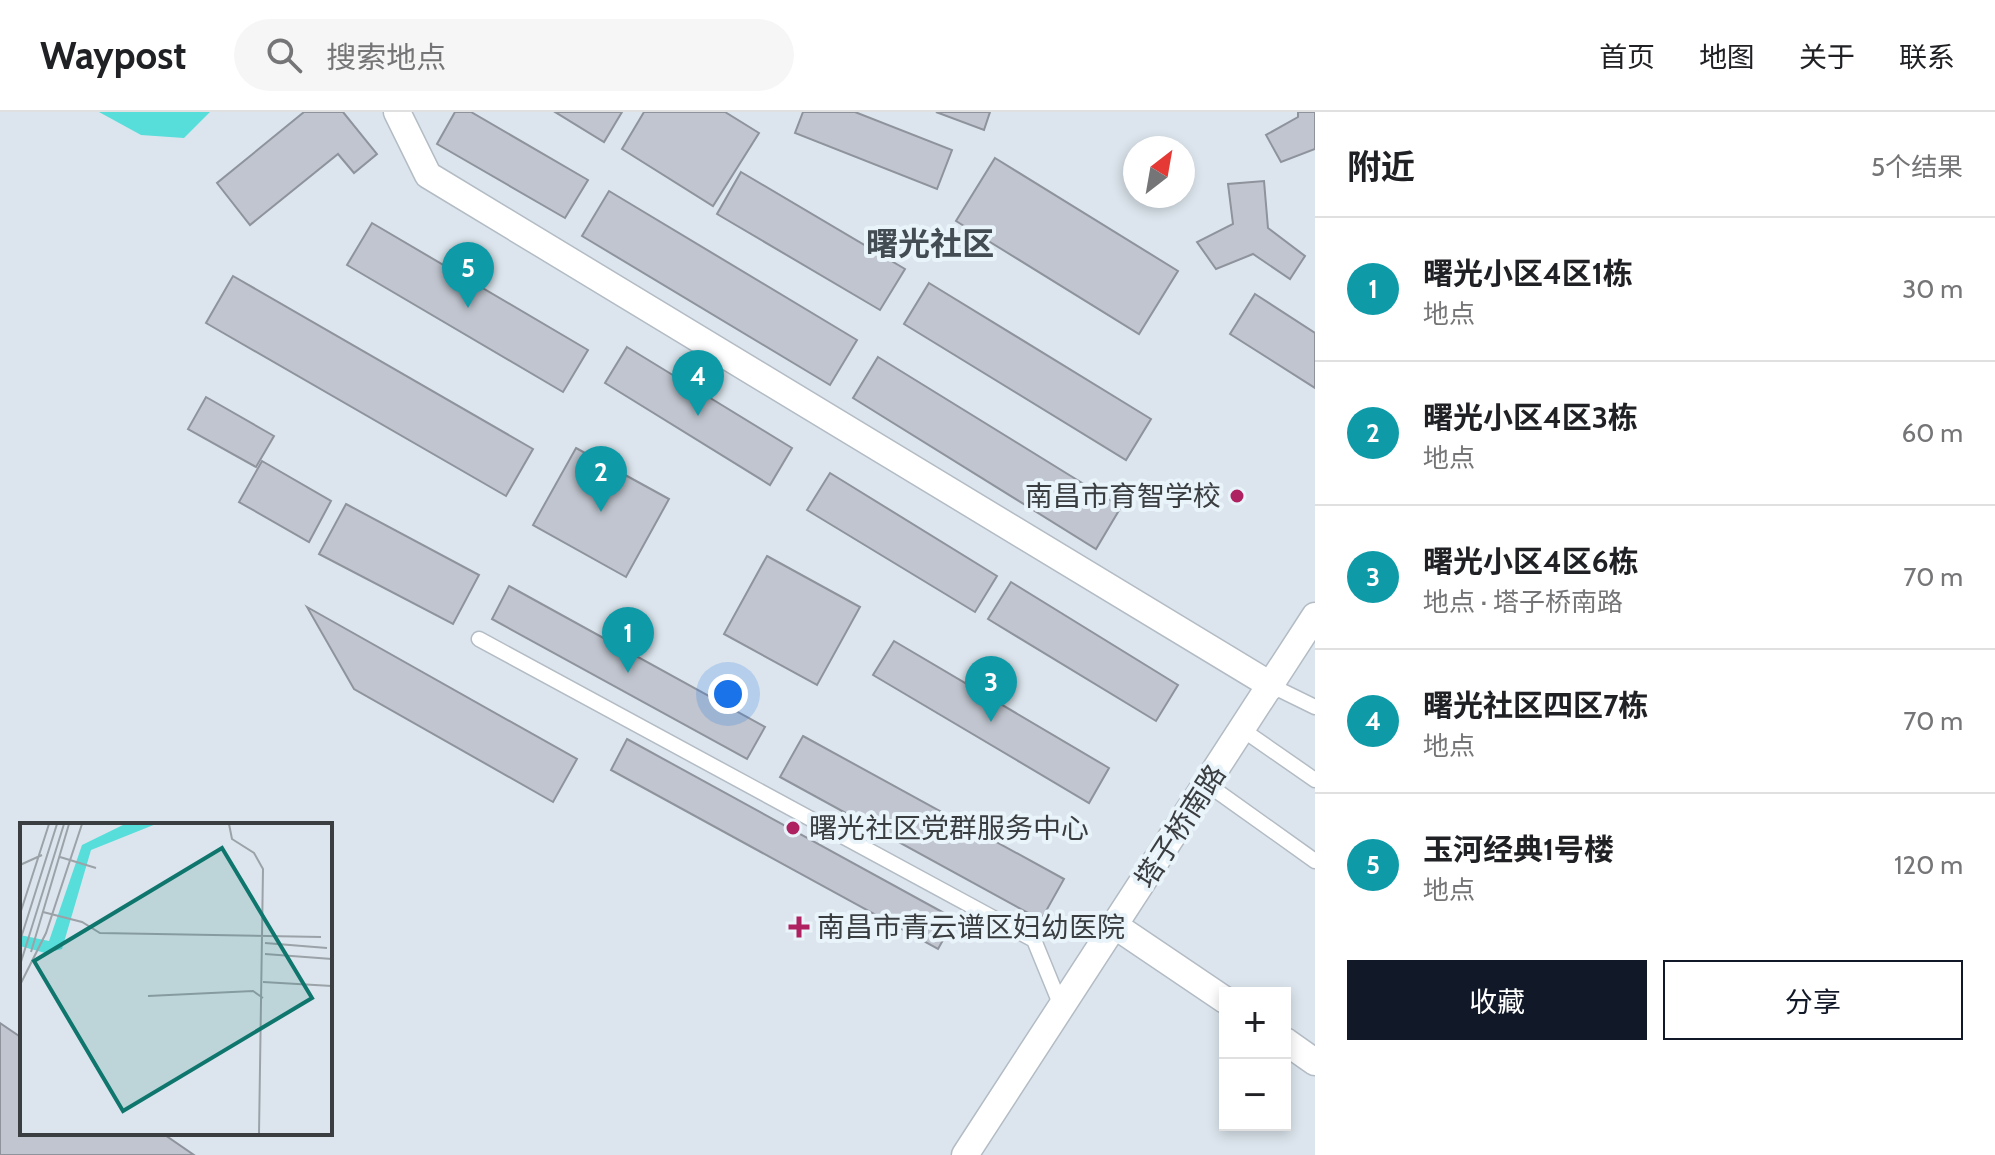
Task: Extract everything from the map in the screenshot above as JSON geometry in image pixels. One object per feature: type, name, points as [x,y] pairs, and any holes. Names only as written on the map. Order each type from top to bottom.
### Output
[{"type":"street","points":[[397,112],[428,175],[1272,686]]},
{"type":"street","name":"塔子桥南路","points":[[965,1155],[1315,616]]},
{"type":"street","points":[[1114,925],[1219,996]]},
{"type":"street","points":[[1291,1045],[1315,1062]]},
{"type":"lane","points":[[479,639],[1034,940],[1061,1006]]},
{"type":"lane","points":[[1272,686],[1315,707]]},
{"type":"lane","points":[[1243,730],[1315,780]]},
{"type":"lane","points":[[1207,784],[1315,861]]},
{"type":"water","points":[[99,112],[210,112],[184,138],[141,135]]},
{"type":"building","points":[[304,112],[343,112],[377,154],[354,173],[338,154],[250,225],[217,183]]},
{"type":"building","points":[[455,112],[471,112],[588,180],[565,218],[437,144]]},
{"type":"building","points":[[555,112],[622,112],[604,142]]},
{"type":"building","points":[[644,112],[725,112],[759,133],[713,206],[622,149]]},
{"type":"building","points":[[803,112],[855,112],[952,150],[937,189],[795,133]]},
{"type":"building","points":[[936,112],[990,112],[984,130]]},
{"type":"building","points":[[1298,112],[1315,112],[1315,149],[1281,162],[1266,135],[1298,117]]},
{"type":"building","points":[[995,158],[1178,271],[1139,334],[956,221]]},
{"type":"building","points":[[741,172],[905,269],[880,310],[717,214]]},
{"type":"building","points":[[1264,181],[1268,228],[1305,256],[1290,279],[1253,254],[1216,269],[1197,242],[1233,224],[1228,184]]},
{"type":"building","points":[[609,191],[857,340],[830,385],[582,236]]},
{"type":"building","points":[[372,223],[588,350],[563,392],[347,265]]},
{"type":"building","points":[[233,276],[533,449],[506,496],[206,323]]},
{"type":"building","points":[[929,283],[1151,419],[1126,460],[904,324]]},
{"type":"building","points":[[1255,294],[1315,333],[1315,388],[1230,334]]},
{"type":"building","points":[[627,347],[792,448],[770,485],[605,383]]},
{"type":"building","points":[[878,357],[1121,507],[1096,549],[853,398]]},
{"type":"building","points":[[206,397],[274,436],[256,467],[188,429]]},
{"type":"building","points":[[576,448],[669,499],[626,577],[533,525]]},
{"type":"building","points":[[262,461],[331,501],[309,542],[239,502]]},
{"type":"building","points":[[830,473],[997,576],[975,612],[807,510]]},
{"type":"building","points":[[346,504],[479,575],[453,624],[319,554]]},
{"type":"building","points":[[767,556],[860,607],[817,685],[724,634]]},
{"type":"building","points":[[1011,582],[1178,685],[1156,721],[988,619]]},
{"type":"building","points":[[509,586],[765,727],[747,759],[492,619]]},
{"type":"building","points":[[307,607],[577,759],[553,802],[354,689]]},
{"type":"building","points":[[894,641],[1109,768],[1089,803],[873,675]]},
{"type":"building","points":[[803,736],[1064,879],[1041,920],[780,777]]},
{"type":"building","points":[[627,739],[955,919],[938,949],[611,770]]},
{"type":"building","points":[[0,1023],[20,1037],[20,1135],[165,1135],[194,1155],[0,1155]]},
{"type":"place","name":"玉河经典1号楼","points":[[468,308]]},
{"type":"place","name":"曙光社区四区7栋","points":[[698,416]]},
{"type":"place","name":"南昌市育智学校","points":[[1237,496]]},
{"type":"place","name":"曙光小区4区3栋","points":[[601,512]]},
{"type":"place","name":"曙光小区4区1栋","points":[[628,673]]},
{"type":"place","name":"曙光小区4区6栋","points":[[991,722]]},
{"type":"place","name":"曙光社区党群服务中心","points":[[793,828]]},
{"type":"place","name":"南昌市青云谱区妇幼医院","points":[[799,927]]},
{"type":"district","name":"曙光社区","points":[[930,244]]}]
